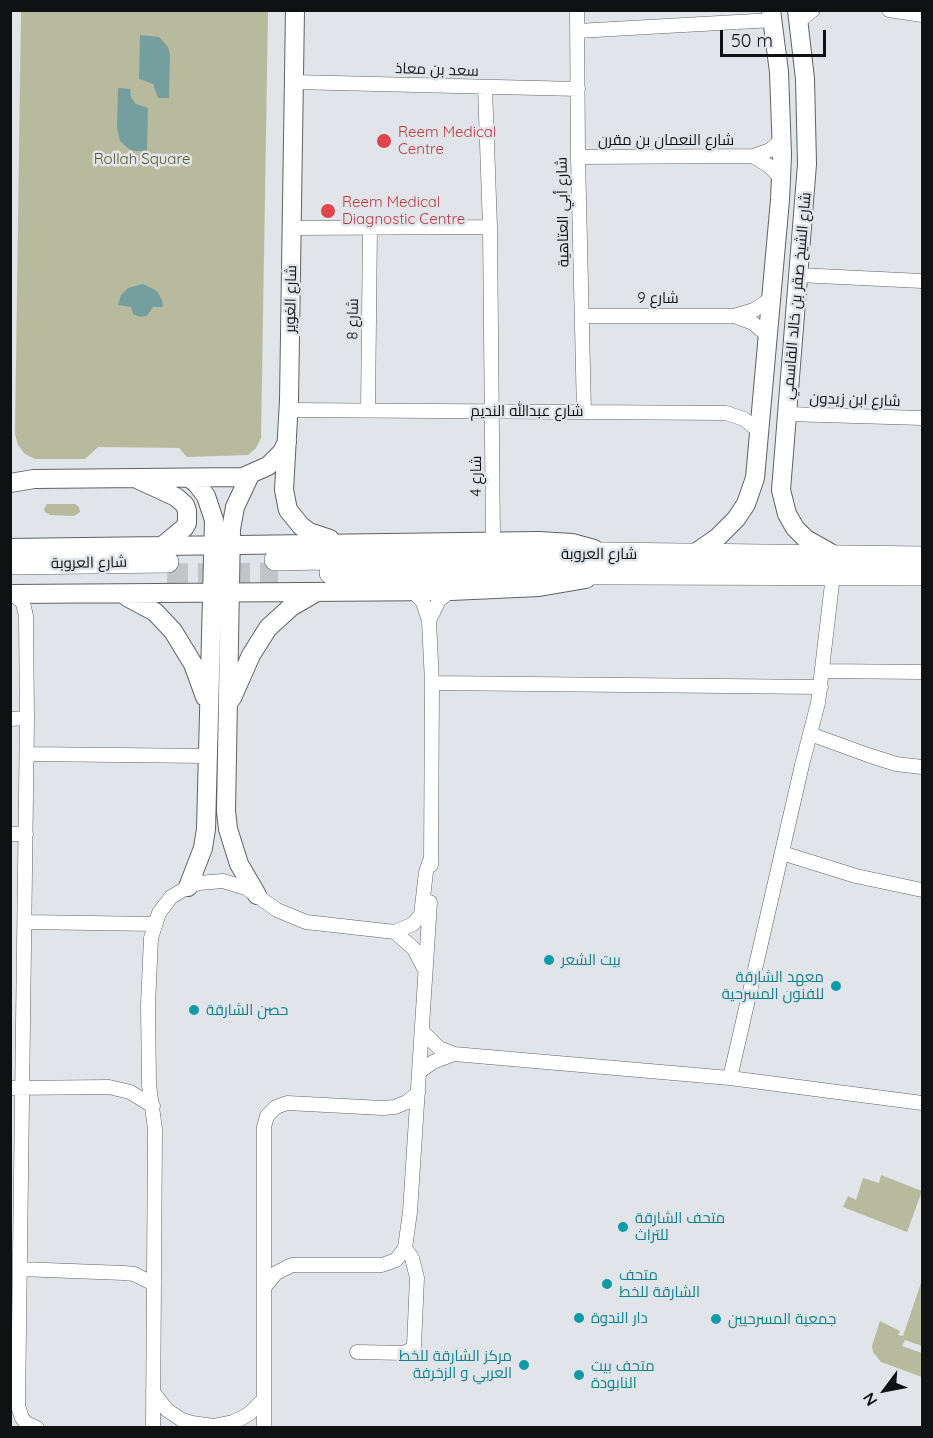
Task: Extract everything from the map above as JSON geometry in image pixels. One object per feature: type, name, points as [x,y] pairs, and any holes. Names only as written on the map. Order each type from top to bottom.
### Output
[{"type":"main road","name":"شارع العروبة","points":[[605,563],[694,554],[835,565],[922,575]]},
{"type":"main road","name":"شارع العروبة","points":[[277,566],[605,563],[835,565],[922,557]]},
{"type":"main road","name":"شارع العروبة","points":[[10,564],[166,561]]},
{"type":"main road","name":"شارع العروبة","points":[[11,589],[166,561]]},
{"type":"street","name":"شارع أبي العتاهية","points":[[577,10],[584,412]]},
{"type":"street","points":[[889,10],[922,15]]},
{"type":"street","name":"شارع الشيخ صقر بن خالد القاسمي","points":[[802,14],[807,136],[804,220],[781,490],[787,514],[795,528],[835,565]]},
{"type":"street","name":"شارع الغوير","points":[[290,16],[294,82],[287,106],[285,205],[292,228],[284,293],[289,410],[285,490],[288,510],[301,526],[319,536],[353,544]]},
{"type":"street","points":[[577,31],[772,16]]},
{"type":"street","name":"شارع الشيخ صقر بن خالد القاسمي","points":[[694,554],[727,529],[746,504],[755,478],[781,178],[779,72],[772,16]]},
{"type":"street","name":"سعد بن معاذ","points":[[294,82],[578,89]]},
{"type":"street","name":"شارع 4","points":[[485,87],[490,227],[493,542]]},
{"type":"street","name":"شارع النعمان بن مقرن","points":[[578,157],[753,156],[770,150],[782,140]]},
{"type":"street","name":"شارع النعمان بن مقرن","points":[[753,156],[769,166],[781,178]]},
{"type":"street","points":[[292,228],[490,227]]},
{"type":"street","name":"شارع 8","points":[[368,410],[370,228]]},
{"type":"street","points":[[798,275],[922,280]]},
{"type":"street","name":"شارع 9","points":[[734,316],[754,309],[771,299]]},
{"type":"street","name":"شارع 9","points":[[582,315],[734,316],[753,322],[768,336]]},
{"type":"street","points":[[763,383],[773,406],[787,414]]},
{"type":"street","name":"شارع عبدالله النديم","points":[[289,410],[726,413],[744,419],[759,431]]},
{"type":"street","name":"شارع ابن زيدون","points":[[787,414],[922,418]]},
{"type":"street","points":[[10,483],[34,479],[237,478],[250,476],[268,466],[282,452],[287,442]]},
{"type":"street","points":[[10,469],[34,479]]},
{"type":"street","points":[[250,476],[235,507],[231,530],[226,812],[228,829],[239,864],[256,895]]},
{"type":"street","points":[[135,478],[176,497],[185,505],[187,523],[166,561]]},
{"type":"street","points":[[188,887],[203,848],[206,829],[214,520],[210,504],[201,489],[189,478]]},
{"type":"street","points":[[10,548],[166,561],[213,546],[556,541],[580,545],[605,563],[579,581],[539,587],[451,591],[121,595],[11,589]]},
{"type":"street","points":[[730,1078],[821,687],[835,565]]},
{"type":"street","points":[[11,589],[23,603],[26,615],[27,718],[25,928],[16,1088],[20,1269],[15,1347],[19,1412],[26,1423],[37,1428]]},
{"type":"street","points":[[264,1288],[276,1273],[292,1265],[382,1265],[396,1260],[405,1248],[410,1212],[420,1071],[431,858],[432,683],[429,621],[423,602],[413,591]]},
{"type":"street","points":[[429,621],[439,600],[451,591]]},
{"type":"street","points":[[228,708],[250,655],[268,628],[291,607],[318,592]]},
{"type":"street","points":[[121,595],[147,607],[173,631],[193,664],[208,707]]},
{"type":"street","points":[[822,671],[922,672]]},
{"type":"street","points":[[432,683],[821,687]]},
{"type":"street","points":[[10,718],[27,718]]},
{"type":"street","points":[[810,734],[881,759],[922,768]]},
{"type":"street","points":[[27,754],[207,756]]},
{"type":"street","points":[[10,834],[26,834]]},
{"type":"street","points":[[782,853],[856,876],[922,890]]},
{"type":"street","points":[[153,1428],[155,1129],[149,1085],[148,1005],[151,938],[154,924],[171,897],[199,883],[223,880],[235,883],[286,915],[306,922],[395,932],[413,924],[421,915],[426,872],[431,858]]},
{"type":"street","points":[[25,928],[154,924]]},
{"type":"street","points":[[395,932],[414,949],[426,972]]},
{"type":"street","points":[[422,1031],[439,1048],[454,1054],[730,1078],[922,1103]]},
{"type":"street","points":[[420,1071],[433,1062],[454,1054]]},
{"type":"street","points":[[16,1088],[109,1087],[130,1092],[153,1106]]},
{"type":"street","points":[[264,1428],[264,1127],[267,1116],[271,1111],[287,1103],[383,1108],[395,1107],[418,1094]]},
{"type":"street","points":[[357,1352],[404,1353],[412,1350],[414,1346],[417,1278],[412,1258],[405,1248]]},
{"type":"street","points":[[20,1269],[134,1274],[154,1284]]},
{"type":"street","points":[[153,1392],[167,1410],[182,1420],[213,1426],[242,1418],[264,1399]]},
{"type":"green space","name":"Rollah Square","points":[[21,11],[268,11],[261,438],[256,448],[248,455],[187,457],[179,448],[98,447],[85,459],[35,459],[25,454],[18,445],[15,434]]},
{"type":"green space","points":[[47,504],[75,504],[79,507],[80,512],[74,516],[50,515],[44,509]]},
{"type":"green space","points":[[881,1175],[922,1191],[907,1232],[843,1207],[848,1196],[856,1200],[863,1178],[879,1183]]},
{"type":"green space","points":[[922,1280],[922,1346],[905,1340],[902,1346],[922,1353],[922,1377],[881,1362],[873,1352],[872,1346],[880,1321],[900,1331],[898,1335],[903,1336]]},
{"type":"water","points":[[140,35],[159,37],[168,47],[170,55],[169,98],[158,98],[153,84],[139,79]]},
{"type":"water","points":[[118,88],[130,89],[131,97],[136,104],[148,108],[147,151],[129,149],[120,141],[117,128]]},
{"type":"water","points":[[143,284],[157,291],[163,307],[153,307],[147,316],[140,317],[133,314],[131,307],[118,305],[121,295],[128,288]]},
{"type":"tunnel","points":[[167,574],[278,573]]},
{"type":"place","name":"Reem Medical Centre","points":[[384,141]]},
{"type":"place","name":"Reem Medical Diagnostic Centre","points":[[328,211]]},
{"type":"place","name":"بيت الشعر","points":[[549,960]]},
{"type":"place","name":"معهد الشارقة للفنون المسرحية","points":[[836,986]]},
{"type":"place","name":"حصن الشارقة","points":[[194,1010]]},
{"type":"place","name":"متحف الشارقة للتراث","points":[[623,1227]]},
{"type":"place","name":"متحف الشارقة للخط","points":[[607,1284]]},
{"type":"place","name":"دار الندوة","points":[[579,1318]]},
{"type":"place","name":"جمعية المسرحيين","points":[[716,1319]]},
{"type":"place","name":"مركز الشارقة للخط العربي و الزخرفة","points":[[524,1365]]},
{"type":"place","name":"متحف بيت النابودة","points":[[579,1375]]}]
